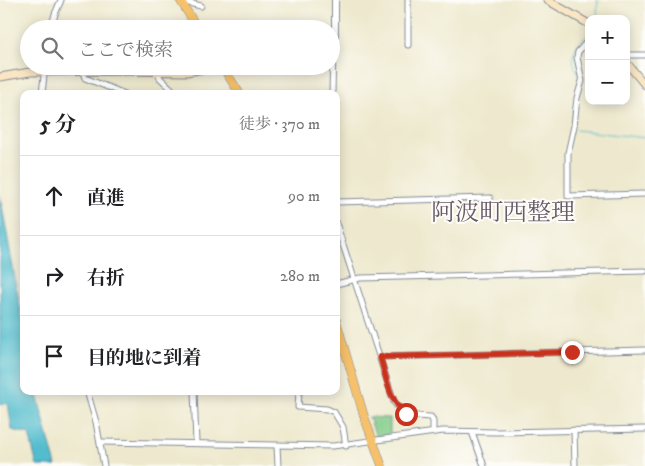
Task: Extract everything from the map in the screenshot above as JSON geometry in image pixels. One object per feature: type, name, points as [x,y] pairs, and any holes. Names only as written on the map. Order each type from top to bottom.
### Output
[{"type":"main road","points":[[180,0],[192,20]]},
{"type":"main road","points":[[547,0],[585,22]]},
{"type":"main road","points":[[630,67],[645,85]]},
{"type":"main road","points":[[0,78],[20,73]]},
{"type":"main road","points":[[227,75],[237,90]]},
{"type":"main road","points":[[340,334],[364,416],[382,466]]},
{"type":"street","points":[[54,20],[61,0]]},
{"type":"street","points":[[180,0],[202,6]]},
{"type":"street","points":[[335,0],[335,20]]},
{"type":"street","points":[[408,0],[408,45]]},
{"type":"street","points":[[585,44],[578,52],[577,57],[582,81],[568,153],[568,196],[645,194]]},
{"type":"street","points":[[630,55],[645,55]]},
{"type":"street","points":[[42,90],[44,75]]},
{"type":"street","points":[[85,75],[85,78],[115,90]]},
{"type":"street","points":[[159,75],[173,90]]},
{"type":"street","points":[[332,75],[332,90]]},
{"type":"street","points":[[340,202],[490,198]]},
{"type":"street","points":[[340,235],[394,402],[399,409],[412,416],[431,417],[433,432]]},
{"type":"street","points":[[340,283],[354,279],[645,271]]},
{"type":"street","points":[[380,357],[645,350]]},
{"type":"street","points":[[88,395],[104,466]]},
{"type":"street","points":[[194,395],[196,443]]},
{"type":"street","points":[[299,395],[298,407],[326,409],[334,412],[343,427],[346,446]]},
{"type":"street","points":[[100,442],[346,446],[433,432],[645,429]]},
{"type":"street","points":[[574,430],[575,466]]},
{"type":"street","points":[[472,432],[484,466]]},
{"type":"street","points":[[277,446],[278,466]]},
{"type":"green space","points":[[369,417],[390,418],[390,436],[376,437]]},
{"type":"water","points":[[0,195],[20,307],[20,395],[37,395],[56,466],[37,466],[29,434],[12,430],[8,403],[0,405]]},
{"type":"waterway","points":[[597,15],[598,0]]},
{"type":"waterway","points":[[578,73],[573,56],[576,47],[585,37]]},
{"type":"waterway","points":[[572,127],[574,106]]},
{"type":"waterway","points":[[576,130],[645,138]]},
{"type":"district","name":"阿波町西整理","points":[[503,213]]},
{"type":"route","points":[[406,414],[394,402],[380,357],[572,352]]}]
